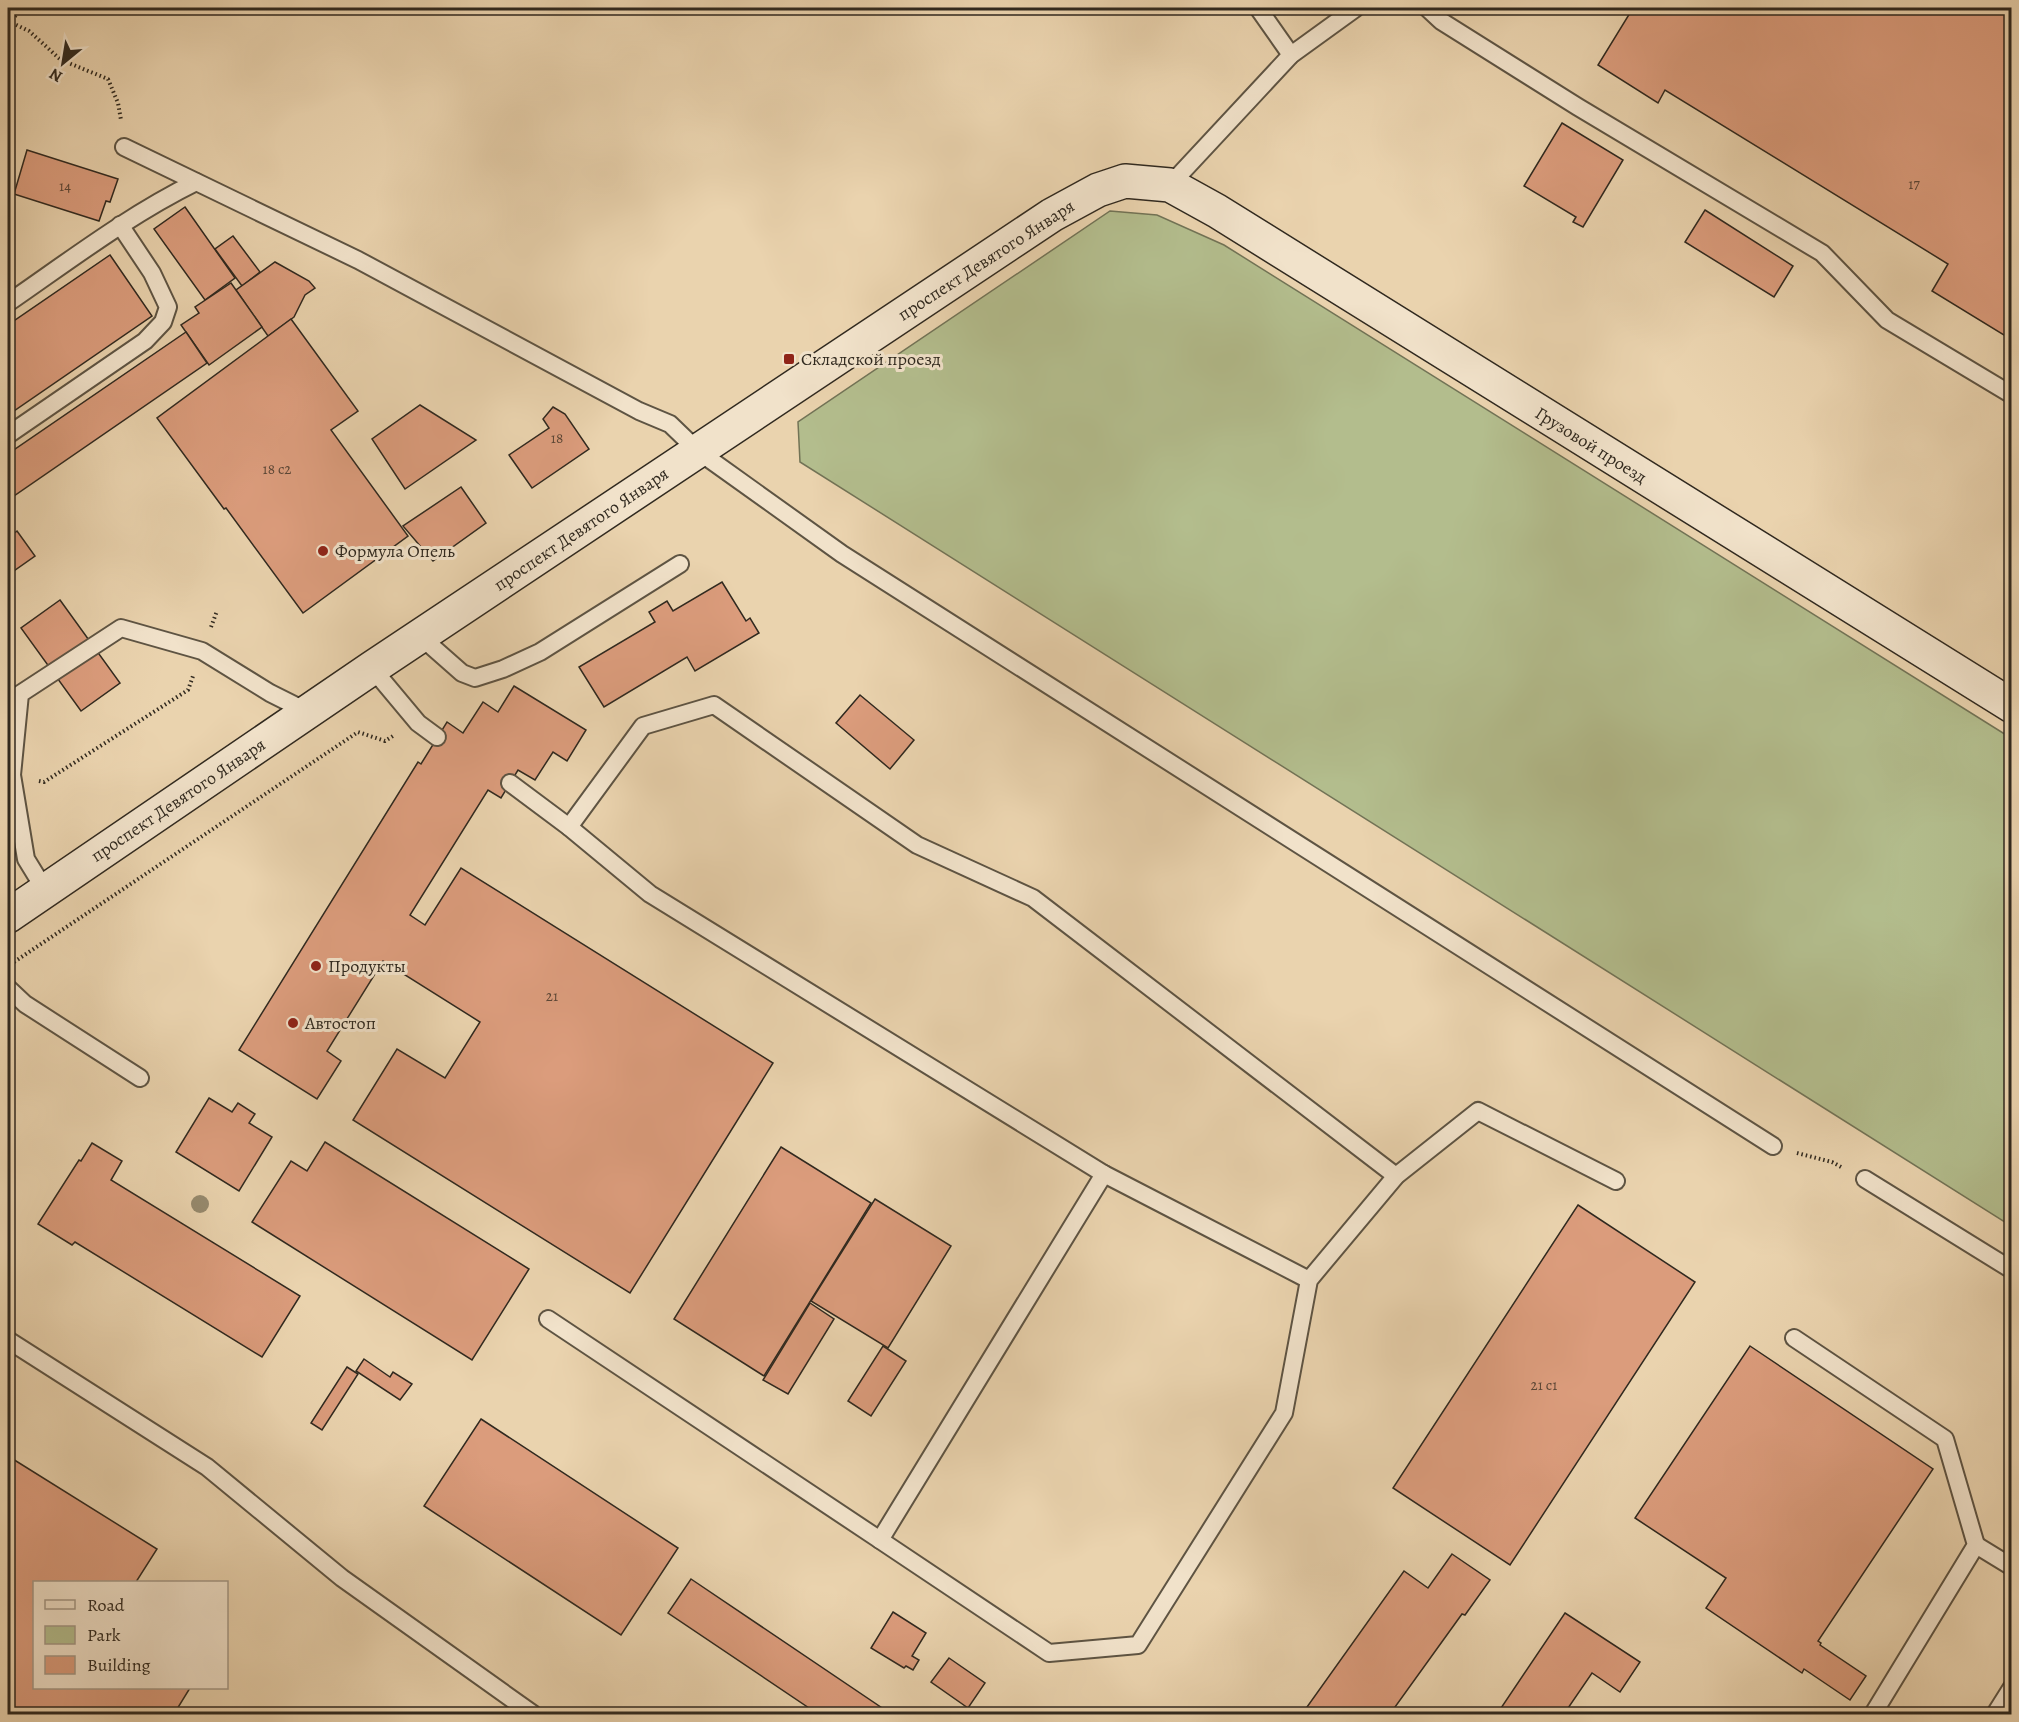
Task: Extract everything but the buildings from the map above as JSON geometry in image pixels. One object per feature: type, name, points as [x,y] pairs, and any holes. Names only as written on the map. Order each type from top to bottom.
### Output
[{"type":"street","name":"проспект Девятого Января","points":[[8,916],[372,668],[1052,215],[1098,190],[1125,181],[1170,185]]},
{"type":"street","name":"Грузовой проезд","points":[[1170,185],[1217,211],[2012,706]]},
{"type":"lane","points":[[1258,8],[1291,55]]},
{"type":"lane","points":[[1170,185],[1291,55],[1356,8]]},
{"type":"lane","points":[[1427,8],[1441,21],[1578,107],[1822,253],[1887,320],[2012,395]]},
{"type":"lane","points":[[124,147],[358,260],[628,405],[670,424],[698,451],[842,554],[1773,1146]]},
{"type":"lane","points":[[8,303],[120,225],[162,199],[196,182]]},
{"type":"lane","points":[[8,435],[145,341],[163,322],[168,307],[152,273],[120,225]]},
{"type":"lane","points":[[420,636],[462,673],[475,678],[503,669],[540,652],[680,564]]},
{"type":"lane","points":[[45,890],[26,858],[12,775],[20,694],[121,628],[202,651],[270,693],[308,711]]},
{"type":"lane","points":[[372,668],[418,723],[437,737]]},
{"type":"lane","points":[[569,827],[643,726],[714,705],[917,845],[1033,898],[1396,1176]]},
{"type":"lane","points":[[510,783],[569,827],[650,894],[1104,1174],[1309,1280]]},
{"type":"lane","points":[[8,988],[25,1004],[140,1078]]},
{"type":"lane","points":[[548,1319],[1049,1653],[1138,1645],[1284,1413],[1309,1280],[1396,1176],[1478,1111],[1616,1181]]},
{"type":"lane","points":[[880,1540],[1104,1174]]},
{"type":"lane","points":[[1865,1179],[2012,1270]]},
{"type":"lane","points":[[1794,1338],[1945,1439],[1976,1545],[2012,1567]]},
{"type":"lane","points":[[8,1340],[207,1467],[342,1578],[533,1714]]},
{"type":"lane","points":[[1873,1714],[1976,1545]]},
{"type":"lane","points":[[1995,1714],[2012,1687]]},
{"type":"path","points":[[25,8],[8,21],[29,31],[62,60],[108,79],[118,103],[124,147]]},
{"type":"path","points":[[12,775],[44,782],[188,690],[217,611]]},
{"type":"path","points":[[8,966],[358,732],[385,741],[418,723]]},
{"type":"path","points":[[1773,1146],[1832,1162],[1865,1179]]},
{"type":"green space","points":[[1110,211],[1157,215],[1224,245],[2011,738],[2011,1226],[800,462],[798,422]]},
{"type":"place","name":"Складской проезд","points":[[789,359]]},
{"type":"place","name":"Формула Опель","points":[[323,551]]},
{"type":"place","name":"Продукты","points":[[316,966]]},
{"type":"place","name":"Автостоп","points":[[293,1023]]}]
